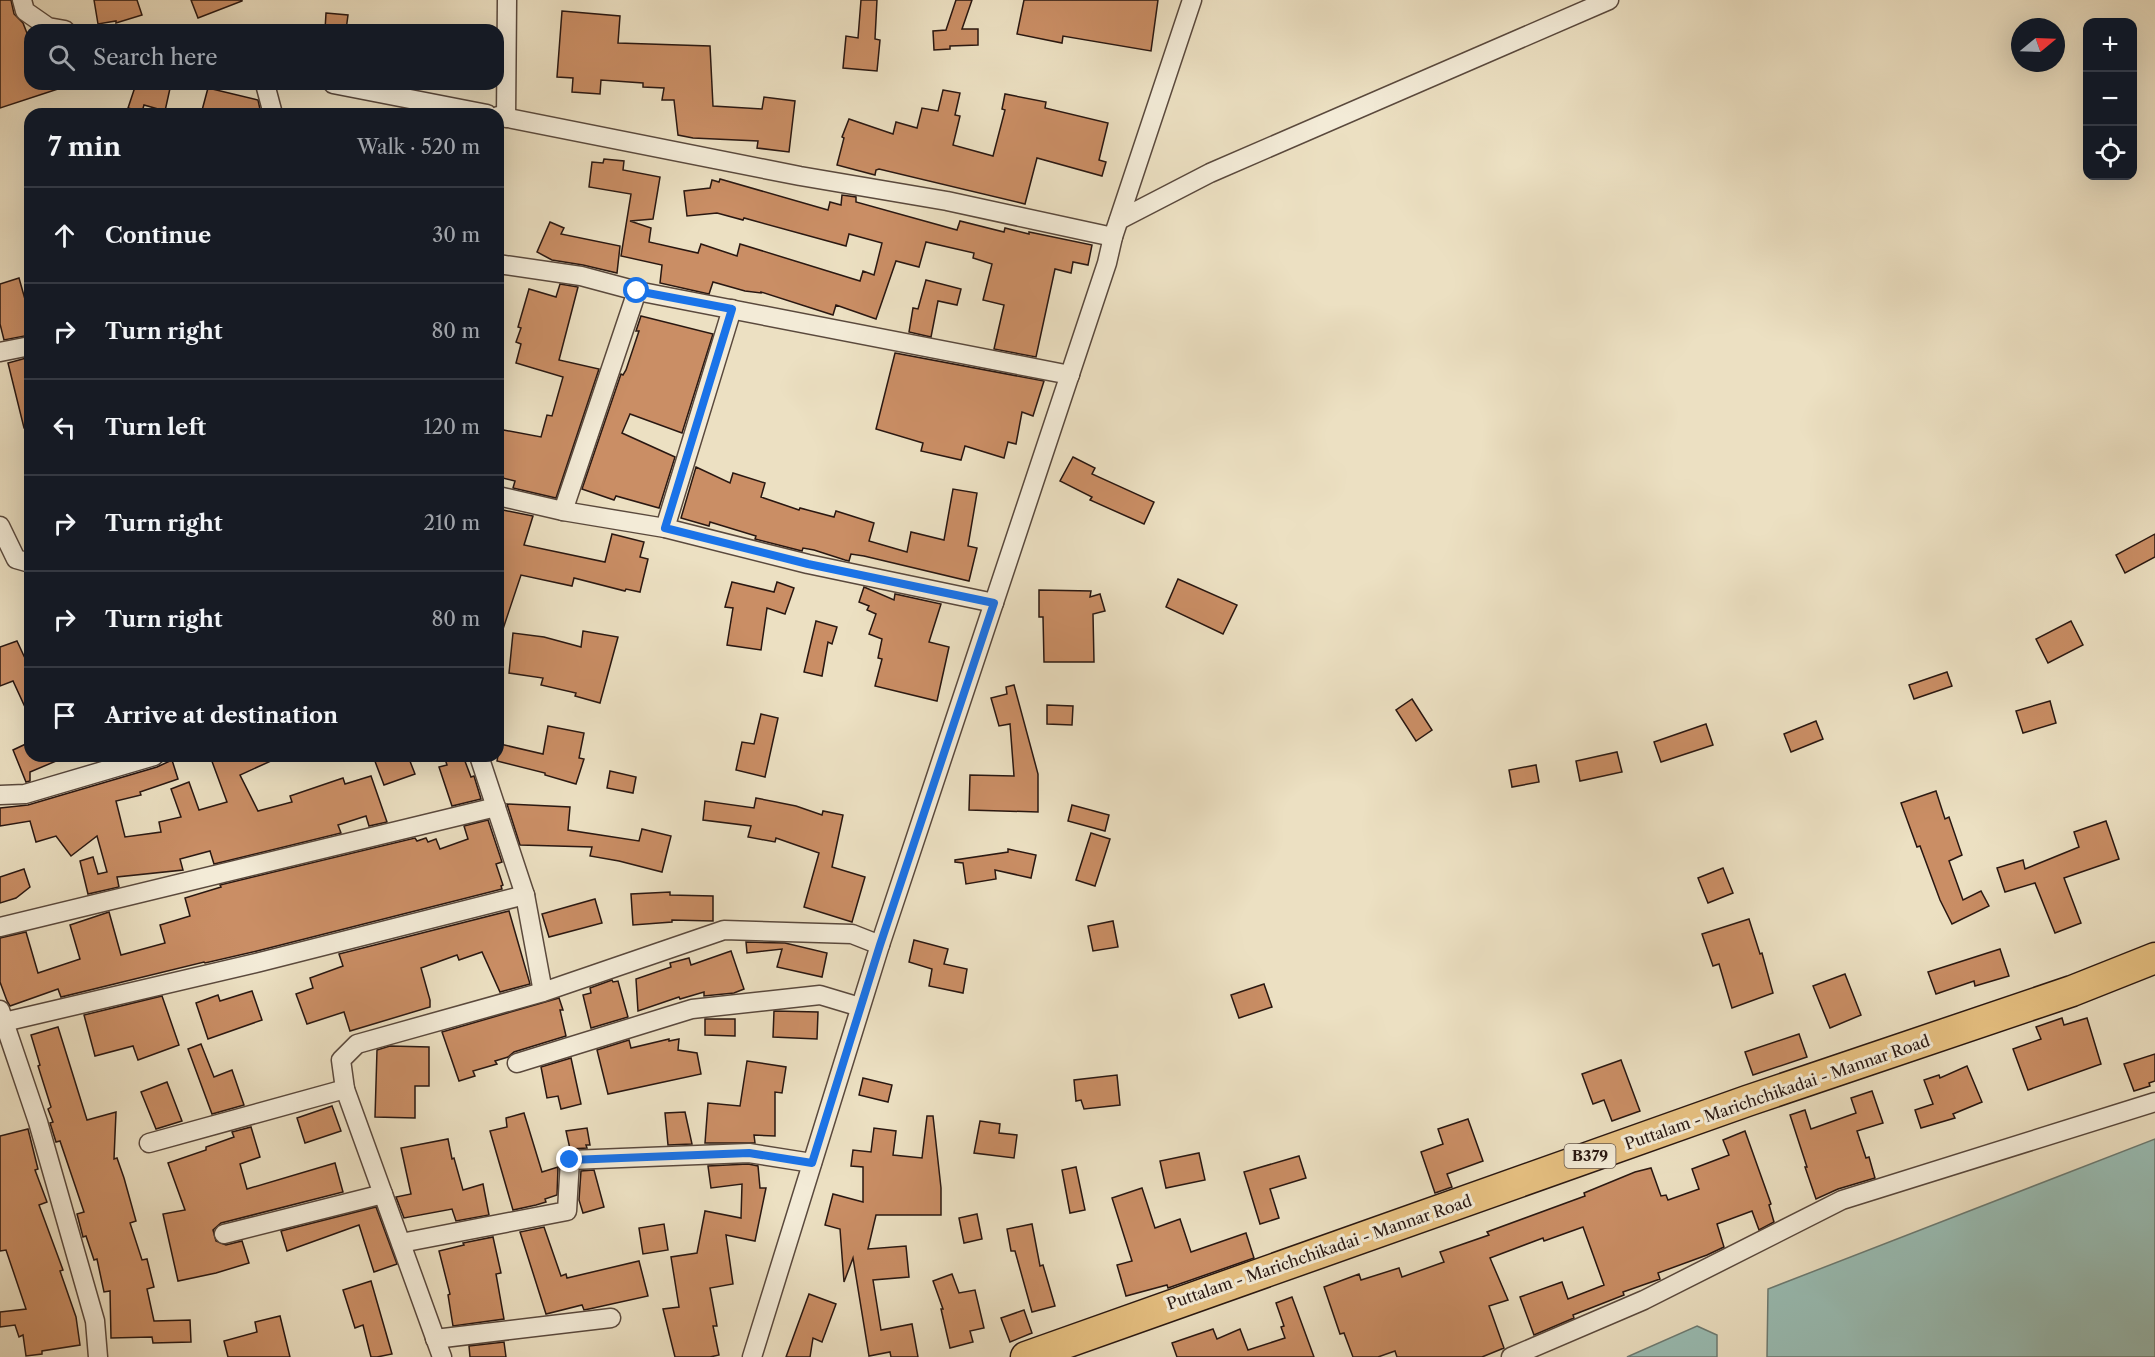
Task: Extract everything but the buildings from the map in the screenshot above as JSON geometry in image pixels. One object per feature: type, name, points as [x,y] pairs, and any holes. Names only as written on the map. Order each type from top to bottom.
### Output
[{"type":"main road","name":"Puttalam - Marichchikadai - Mannar Road","points":[[1026,1357],[1748,1101],[2072,991],[2155,958]]},
{"type":"street","points":[[22,0],[25,11],[44,24]]},
{"type":"street","points":[[504,70],[507,0]]},
{"type":"street","points":[[752,1357],[880,945],[1192,0]]},
{"type":"street","points":[[504,117],[800,176],[1116,229],[1210,173],[1609,0]]},
{"type":"street","points":[[267,90],[271,108]]},
{"type":"street","points":[[364,90],[456,108]]},
{"type":"street","points":[[502,108],[503,90]]},
{"type":"street","points":[[504,265],[581,276],[637,291],[1070,375]]},
{"type":"street","points":[[563,511],[637,291]]},
{"type":"street","points":[[665,528],[732,309]]},
{"type":"street","points":[[0,352],[24,347]]},
{"type":"street","points":[[504,497],[563,511],[665,528],[808,564],[994,603]]},
{"type":"street","points":[[0,526],[16,559],[24,561]]},
{"type":"street","points":[[0,795],[25,794],[134,762]]},
{"type":"street","points":[[481,762],[525,895],[543,992]]},
{"type":"street","points":[[0,927],[496,807]]},
{"type":"street","points":[[98,1357],[95,1321],[38,1122],[2,1016],[260,962],[525,895]]},
{"type":"street","points":[[442,1357],[345,1089],[341,1060],[357,1044],[543,992],[724,930],[852,934],[880,945]]},
{"type":"street","points":[[517,1063],[692,1009],[820,995],[860,1007]]},
{"type":"street","points":[[149,1143],[345,1089]]},
{"type":"street","points":[[1511,1357],[1644,1300],[1842,1200],[2155,1102]]},
{"type":"street","points":[[401,1244],[567,1211],[570,1160],[749,1153],[812,1163]]},
{"type":"street","points":[[224,1234],[383,1194]]},
{"type":"street","points":[[435,1339],[611,1318]]},
{"type":"water","points":[[2155,1139],[2155,1357],[1767,1357],[1768,1289]]},
{"type":"water","points":[[1697,1326],[1717,1335],[1717,1357],[1627,1357]]},
{"type":"route","points":[[570,1160],[749,1153],[812,1163],[880,945],[994,603],[808,564],[665,528],[732,309],[637,291]]}]
